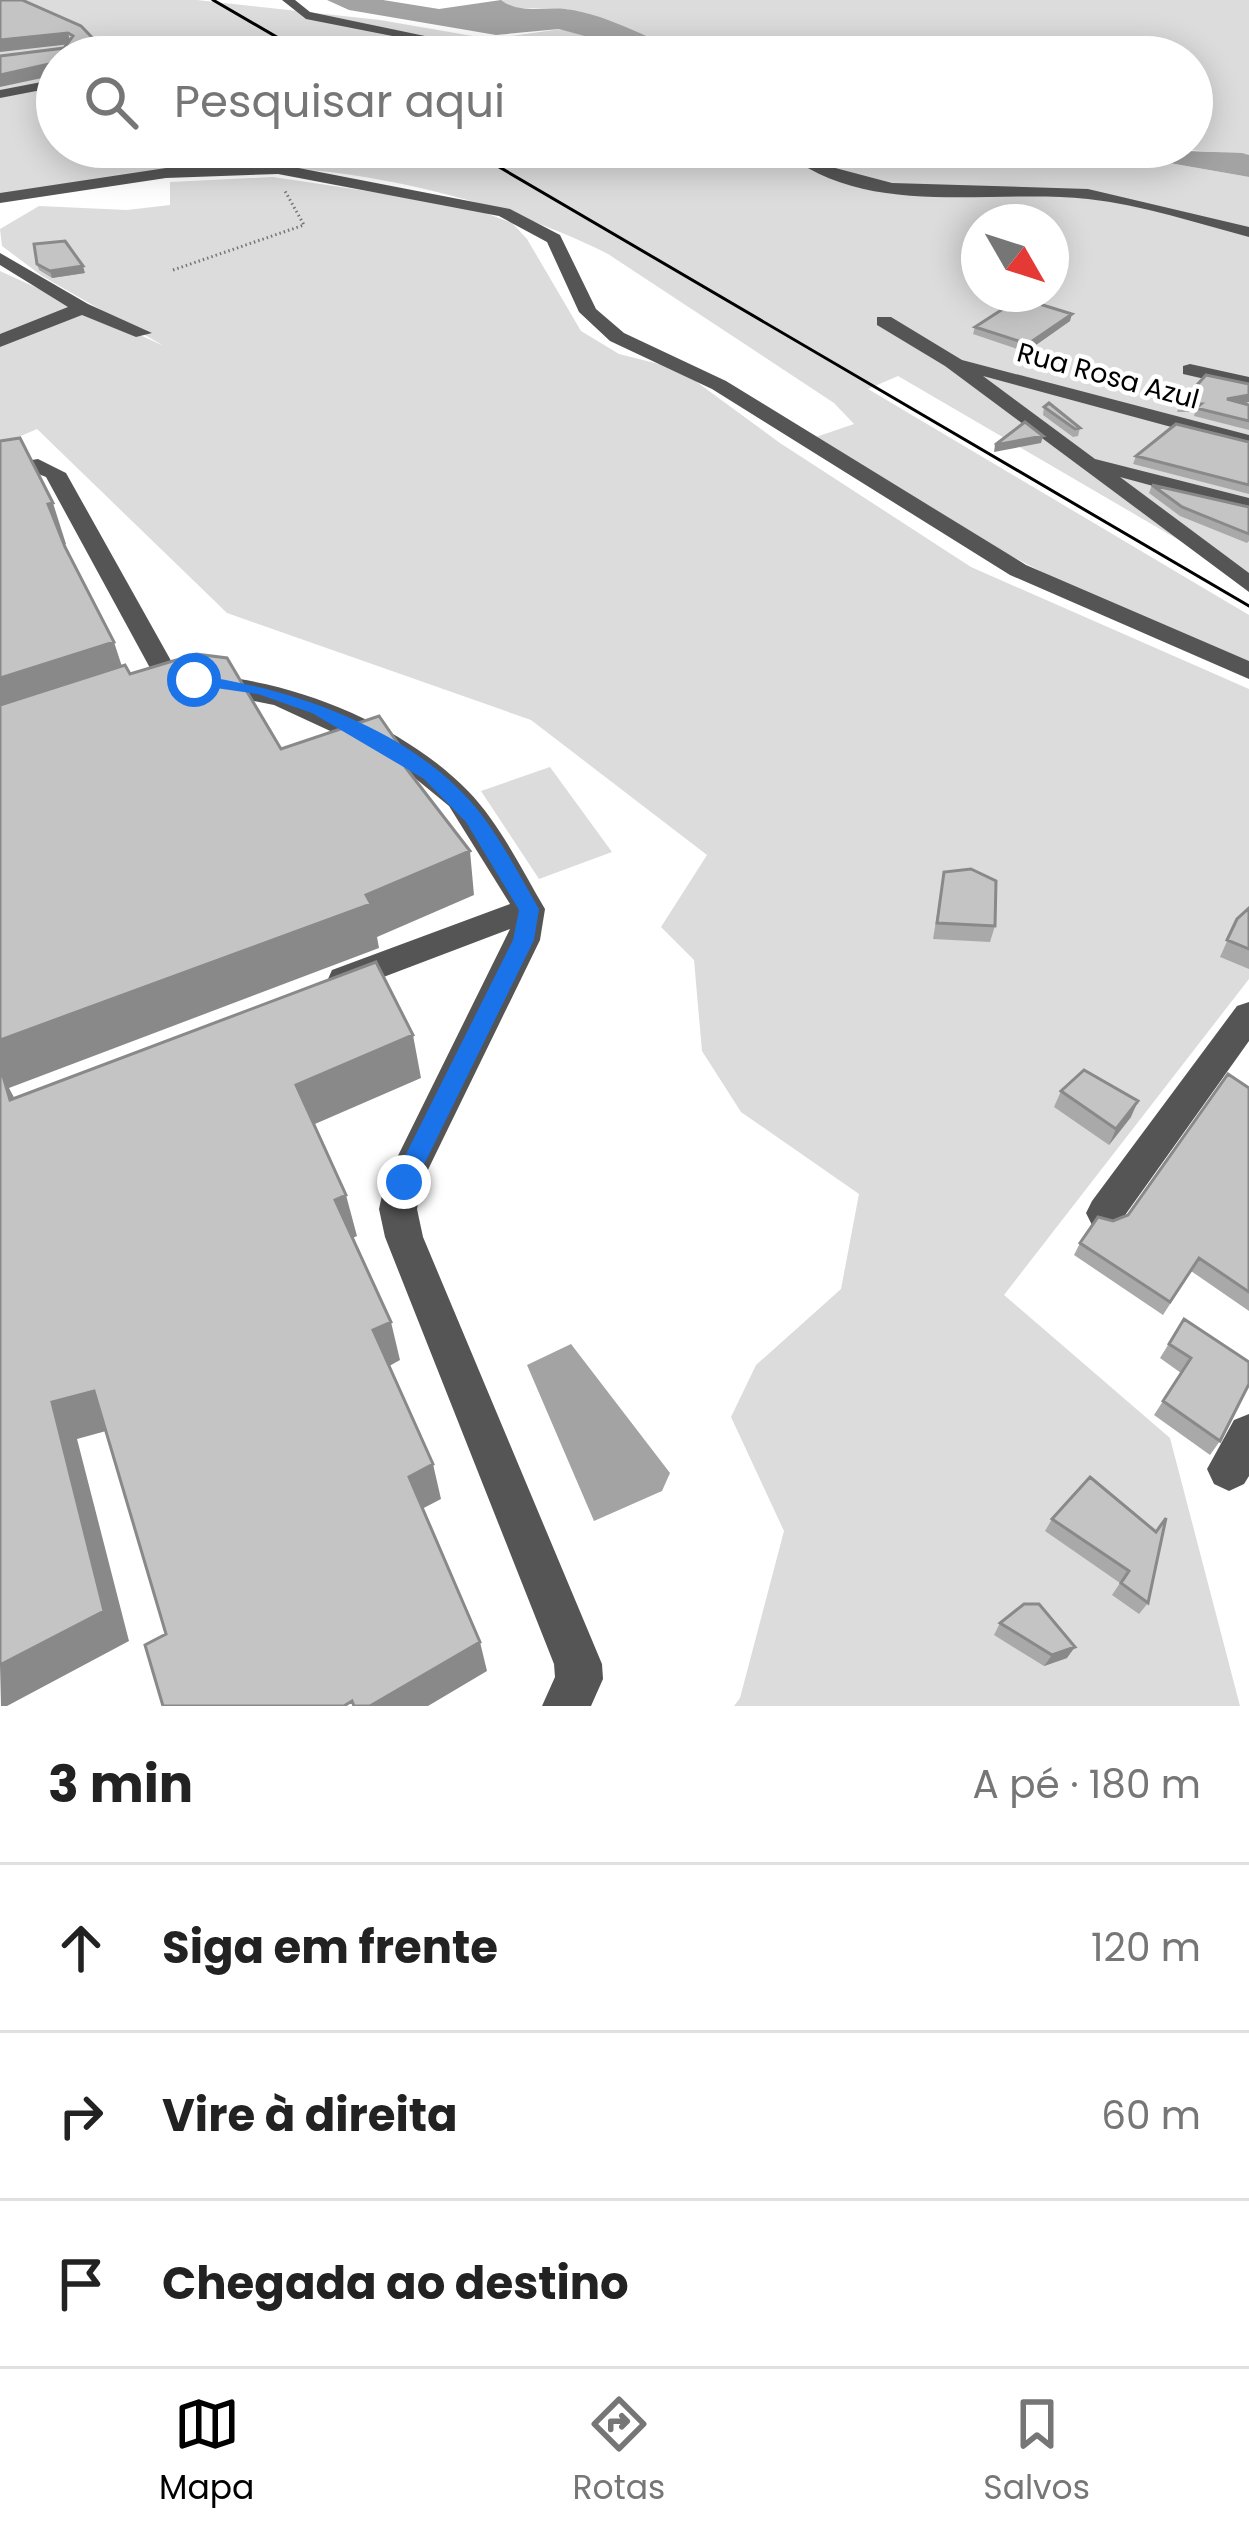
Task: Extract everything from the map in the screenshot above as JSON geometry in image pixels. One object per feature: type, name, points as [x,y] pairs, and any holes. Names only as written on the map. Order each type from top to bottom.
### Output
[{"type":"street","points":[[288,0],[306,15],[412,36]]},
{"type":"street","points":[[0,94],[36,87]]},
{"type":"street","points":[[818,168],[828,175],[946,191],[1088,194],[1249,232]]},
{"type":"street","points":[[0,198],[166,173],[301,172],[484,206],[545,232],[568,261],[588,312],[600,326],[667,358],[1018,570],[1249,671]]},
{"type":"street","points":[[0,258],[82,308],[142,333]]},
{"type":"street","points":[[0,340],[82,308]]},
{"type":"street","points":[[884,321],[952,362],[1249,585]]},
{"type":"street","name":"Rua Rosa Azul","points":[[952,362],[1249,442]]},
{"type":"street","points":[[1190,370],[1249,383]]},
{"type":"street","points":[[1080,460],[1249,505]]},
{"type":"street","points":[[0,472],[38,466],[55,473],[160,688],[230,683],[319,709],[430,774],[473,818],[529,909],[524,940],[404,1182],[398,1209],[404,1237],[578,1664],[579,1679],[566,1706]]},
{"type":"street","points":[[309,992],[529,909]]},
{"type":"street","points":[[1105,1213],[1249,1015]]},
{"type":"path","points":[[173,270],[304,225],[283,188],[301,172]]},
{"type":"shaded area","points":[[0,0],[197,0],[380,20],[473,36],[36,36],[36,168],[207,168],[0,198]]},
{"type":"shaded area","points":[[327,0],[383,0],[439,9],[501,0],[523,8],[565,9],[600,17],[646,36],[584,36],[559,29],[496,35],[349,10]]},
{"type":"shaded area","points":[[501,0],[1249,0],[1249,155],[1213,152],[1213,36],[646,36],[566,9],[512,8]]},
{"type":"shaded area","points":[[561,29],[585,36],[511,36]]},
{"type":"shaded area","points":[[1213,152],[1242,153],[1249,155],[1249,177],[1198,168],[1213,168]]},
{"type":"shaded area","points":[[291,168],[1197,168],[1249,177],[1249,581],[898,376],[868,389],[1249,615],[1249,661],[1085,594],[992,546],[816,437],[854,424],[834,403],[608,254],[478,203],[385,180]]},
{"type":"shaded area","points":[[273,177],[467,206],[512,223],[527,239],[581,331],[619,354],[679,369],[780,443],[971,567],[1249,689],[1249,979],[1004,1295],[1170,1438],[1240,1706],[734,1706],[784,1531],[731,1417],[756,1365],[841,1289],[859,1194],[741,1112],[702,1051],[694,960],[661,927],[707,855],[531,720],[227,613],[37,429],[0,445],[0,271],[164,346],[42,276],[2,246],[0,229],[39,206],[127,210],[170,205],[170,182]]},
{"type":"shaded area","points":[[550,767],[612,852],[539,879],[481,791]]},
{"type":"shaded area","points":[[571,1344],[670,1473],[662,1491],[594,1521],[527,1365]]},
{"type":"building","points":[[0,0],[22,0],[81,26],[91,36],[68,33],[0,40]]},
{"type":"building","points":[[36,52],[36,67],[0,75],[0,56]]},
{"type":"building","points":[[65,241],[83,266],[50,271],[37,264],[34,244]]},
{"type":"building","points":[[998,312],[1072,314],[1028,344],[975,327]]},
{"type":"building","points":[[1206,375],[1249,384],[1249,395],[1227,399],[1249,405],[1249,421],[1196,408],[1201,404],[1180,404]]},
{"type":"building","points":[[1049,403],[1080,428],[1044,407]]},
{"type":"building","points":[[1025,422],[1043,436],[995,445]]},
{"type":"building","points":[[1176,424],[1249,442],[1249,485],[1136,456]]},
{"type":"building","points":[[20,438],[53,503],[48,504],[65,547],[114,642],[0,678],[0,441]]},
{"type":"building","points":[[1152,485],[1249,507],[1249,534],[1182,507]]},
{"type":"building","points":[[196,654],[227,658],[281,749],[379,716],[413,765],[406,768],[470,851],[366,895],[371,904],[0,1040],[0,705],[125,665],[130,674]]},
{"type":"building","points":[[971,869],[996,881],[995,926],[937,923],[944,872]]},
{"type":"building","points":[[1249,908],[1249,949],[1227,940],[1237,919]]},
{"type":"building","points":[[376,962],[413,1035],[296,1085],[346,1195],[335,1200],[391,1322],[373,1330],[433,1464],[409,1477],[480,1642],[370,1706],[354,1706],[352,1701],[344,1706],[163,1706],[145,1645],[166,1634],[94,1391],[52,1402],[104,1611],[0,1665],[0,1076],[10,1100]]},
{"type":"building","points":[[1084,1070],[1138,1101],[1116,1129],[1061,1091]]},
{"type":"building","points":[[1228,1074],[1249,1088],[1249,1292],[1199,1258],[1170,1302],[1080,1243],[1098,1217],[1113,1221],[1128,1215]]},
{"type":"building","points":[[1184,1319],[1249,1362],[1249,1384],[1220,1441],[1163,1401],[1191,1358],[1169,1344]]},
{"type":"building","points":[[1090,1477],[1156,1532],[1166,1518],[1148,1603],[1121,1583],[1129,1571],[1052,1519]]},
{"type":"building","points":[[1024,1604],[1039,1604],[1075,1647],[1052,1655],[1000,1623]]},
{"type":"tram line","points":[[213,0],[275,36]]},
{"type":"tram line","points":[[501,168],[1249,606]]},
{"type":"route","points":[[194,680],[260,689],[319,709],[430,774],[473,818],[529,909],[524,940],[404,1182]]}]
